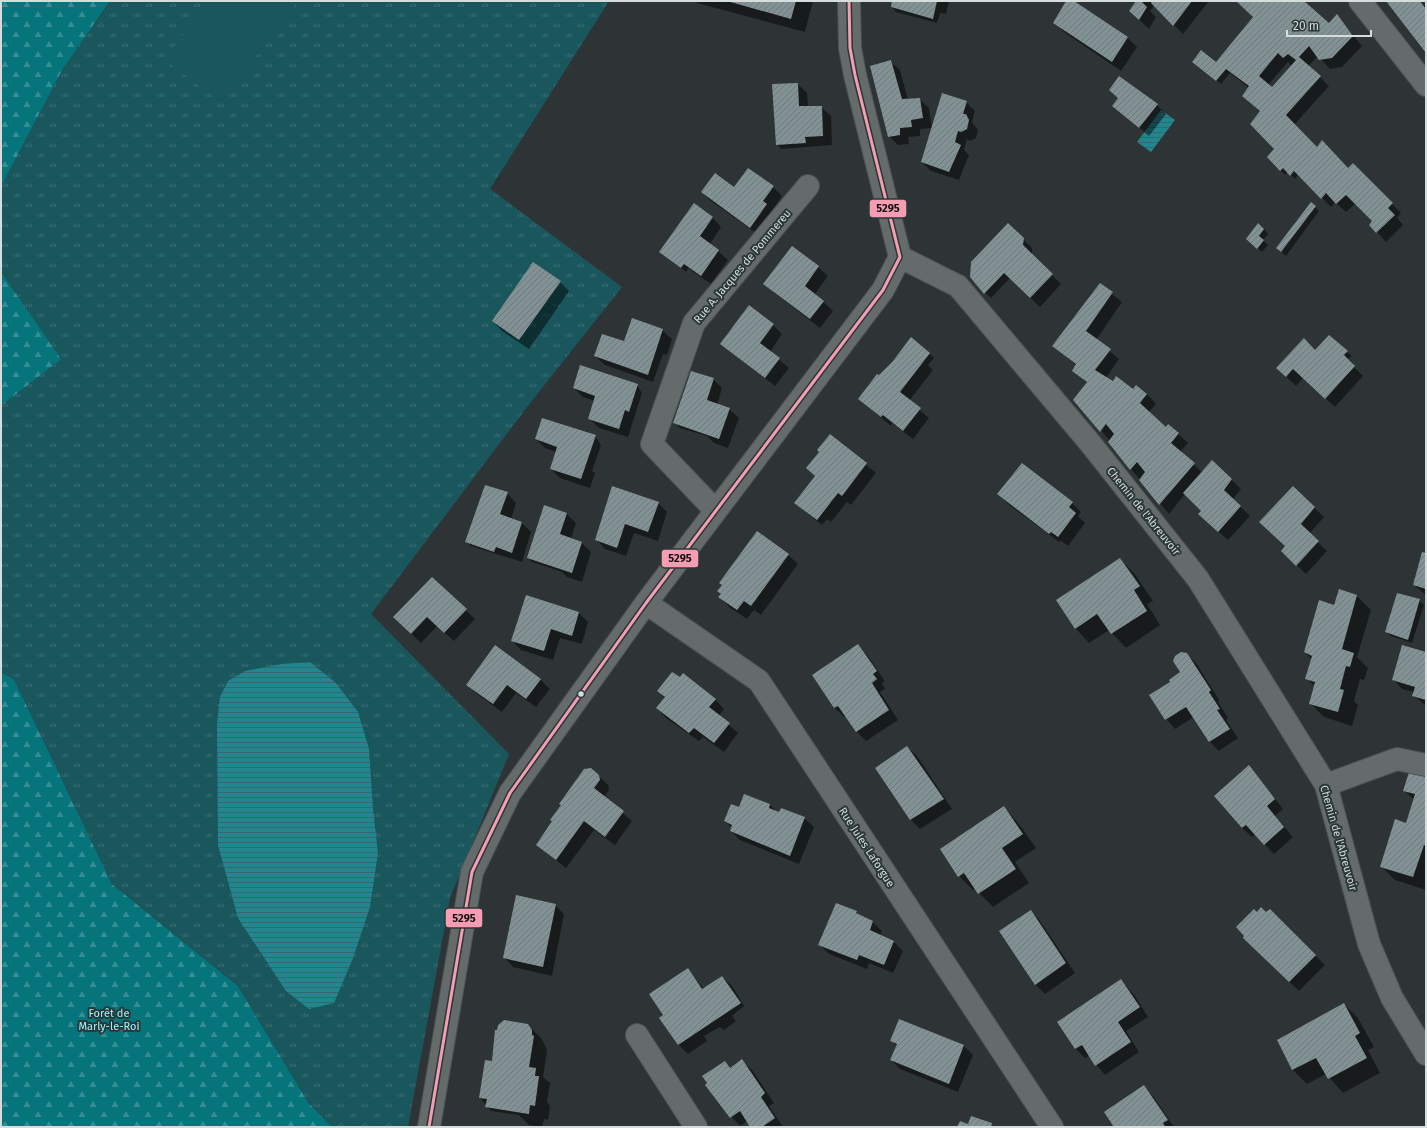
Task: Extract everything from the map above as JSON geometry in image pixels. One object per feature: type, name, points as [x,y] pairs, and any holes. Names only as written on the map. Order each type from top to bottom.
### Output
[{"type":"street","points":[[429,1127],[472,872],[510,793],[646,603],[883,290],[900,257],[855,75],[850,48],[849,1]]},
{"type":"street","points":[[1360,1],[1426,85]]},
{"type":"street","name":"Rue A. Jacques de Pommereu","points":[[715,510],[652,444],[694,323],[808,186]]},
{"type":"street","name":"Chemin de l'Abreuvoir","points":[[900,257],[958,286],[1090,443],[1198,579],[1326,785],[1369,944],[1392,998],[1426,1054]]},
{"type":"street","name":"Rue Jules Laforgue","points":[[646,603],[759,681],[1052,1127]]},
{"type":"street","points":[[1326,785],[1397,759],[1426,764]]},
{"type":"street","points":[[637,1035],[696,1127]]},
{"type":"green space","points":[[1,1],[110,1],[63,69],[1,187]]},
{"type":"green space","points":[[110,1],[609,1],[490,189],[622,287],[527,407],[371,614],[509,754],[450,898],[408,1127],[332,1127],[308,1102],[238,986],[112,884],[14,679],[1,672],[1,406],[61,359],[1,272],[1,187],[63,69]]},
{"type":"green space","points":[[207,1],[298,1],[221,102],[165,60]]},
{"type":"green space","points":[[1,272],[62,359],[1,406]]},
{"type":"green space","name":"Forêt de Marly-le-Roi","points":[[1,672],[14,679],[112,884],[238,986],[308,1102],[332,1127],[1,1127]]},
{"type":"shaded area","points":[[1161,110],[1175,120],[1151,152],[1137,142]]},
{"type":"shaded area","points":[[310,662],[336,683],[358,712],[369,749],[378,853],[370,907],[353,958],[334,1003],[309,1009],[286,991],[238,918],[218,845],[217,724],[220,697],[228,681],[245,671],[282,664]]},
{"type":"building","points":[[727,1],[796,1],[791,19]]},
{"type":"building","points":[[892,1],[937,1],[933,19],[891,7]]},
{"type":"building","points":[[1066,1],[1074,1],[1128,37],[1112,62],[1053,23]]},
{"type":"building","points":[[1136,1],[1141,1],[1147,7],[1139,20],[1129,11]]},
{"type":"building","points":[[1152,1],[1192,1],[1173,26],[1151,3]]},
{"type":"building","points":[[1236,1],[1304,1],[1329,23],[1337,14],[1353,36],[1332,58],[1319,60],[1309,46],[1299,57],[1321,76],[1286,115],[1317,147],[1322,140],[1348,168],[1353,163],[1393,203],[1388,208],[1395,215],[1376,233],[1369,225],[1372,221],[1346,195],[1336,204],[1326,193],[1321,199],[1294,171],[1290,176],[1283,168],[1280,171],[1267,157],[1274,149],[1250,124],[1260,111],[1242,96],[1249,86],[1226,69],[1216,81],[1192,62],[1201,50],[1216,62],[1253,17]],"holes":[[[1278,53],[1283,58],[1288,54],[1296,60],[1272,87],[1259,76]]]},
{"type":"building","points":[[1386,1],[1420,1],[1426,9],[1426,53]]},
{"type":"building","points":[[891,60],[902,99],[920,98],[923,118],[911,120],[912,127],[900,128],[900,135],[888,137],[870,66]]},
{"type":"building","points":[[1119,76],[1158,104],[1139,128],[1112,106],[1118,98],[1109,90]]},
{"type":"building","points":[[798,83],[799,106],[822,106],[823,136],[805,137],[806,143],[776,145],[772,84]]},
{"type":"building","points":[[942,93],[967,101],[963,114],[966,114],[969,120],[967,129],[961,132],[958,131],[955,142],[961,145],[949,172],[921,162]]},
{"type":"building","points":[[748,168],[774,186],[763,201],[767,204],[750,228],[701,192],[715,173],[734,187]]},
{"type":"building","points":[[1311,202],[1316,206],[1281,252],[1276,248]]},
{"type":"building","points":[[694,203],[713,217],[700,236],[719,250],[701,276],[684,264],[681,268],[659,252]]},
{"type":"building","points":[[1008,223],[1024,238],[1023,245],[1053,274],[1030,298],[1004,273],[984,294],[970,277],[971,262]]},
{"type":"building","points":[[1258,223],[1264,229],[1259,236],[1264,240],[1257,249],[1246,239]]},
{"type":"building","points":[[792,246],[819,266],[805,286],[824,301],[810,319],[763,284]]},
{"type":"building","points":[[533,262],[561,281],[519,340],[492,321]]},
{"type":"building","points":[[1100,283],[1113,292],[1086,331],[1111,349],[1095,370],[1113,381],[1116,376],[1133,389],[1136,385],[1147,394],[1140,403],[1166,427],[1168,424],[1179,433],[1171,443],[1195,463],[1159,505],[1139,480],[1145,472],[1137,462],[1130,470],[1108,442],[1114,434],[1106,424],[1100,432],[1073,400],[1087,382],[1072,371],[1076,364],[1052,346]]},
{"type":"building","points":[[749,305],[774,324],[760,343],[780,358],[765,378],[720,344]]},
{"type":"building","points":[[632,318],[663,329],[648,375],[594,356],[602,334],[624,341]]},
{"type":"building","points":[[1329,335],[1348,351],[1344,355],[1355,366],[1325,399],[1293,369],[1286,377],[1276,368],[1304,338],[1315,350]]},
{"type":"building","points":[[911,337],[930,353],[900,392],[921,408],[903,431],[883,415],[881,417],[858,399],[877,374],[879,375],[893,361]]},
{"type":"building","points":[[580,365],[638,384],[629,412],[625,410],[619,429],[588,419],[595,396],[573,388]]},
{"type":"building","points":[[691,371],[714,378],[707,400],[730,408],[719,439],[673,423]]},
{"type":"building","points":[[542,418],[596,435],[581,479],[550,469],[557,447],[535,439]]},
{"type":"building","points":[[830,434],[867,463],[842,496],[838,493],[817,520],[794,503],[815,476],[806,468],[819,452],[817,450]]},
{"type":"building","points":[[1212,460],[1232,479],[1224,490],[1241,506],[1218,532],[1198,514],[1201,511],[1183,493]]},
{"type":"building","points":[[1022,463],[1073,502],[1069,507],[1076,513],[1058,537],[1051,532],[1049,534],[997,494]]},
{"type":"building","points":[[485,485],[508,492],[500,514],[522,522],[512,553],[496,547],[494,552],[465,542]]},
{"type":"building","points":[[612,486],[659,502],[648,532],[625,524],[617,548],[595,540]]},
{"type":"building","points":[[1293,486],[1315,507],[1301,524],[1319,541],[1296,566],[1281,551],[1285,546],[1259,522]]},
{"type":"building","points":[[544,505],[567,513],[560,534],[582,542],[572,573],[527,558]]},
{"type":"building","points":[[757,531],[789,554],[751,606],[744,601],[737,610],[718,597],[721,594],[717,591],[722,585],[719,583]]},
{"type":"building","points":[[1422,552],[1426,553],[1426,589],[1413,585]]},
{"type":"building","points":[[1120,558],[1140,586],[1134,590],[1147,611],[1111,634],[1097,614],[1075,629],[1056,600]]},
{"type":"building","points":[[432,577],[467,609],[444,633],[427,617],[411,634],[393,617]]},
{"type":"building","points":[[1339,589],[1357,595],[1342,649],[1354,653],[1350,667],[1346,666],[1340,689],[1344,690],[1338,712],[1309,704],[1315,682],[1305,679],[1312,656],[1304,652],[1319,600],[1334,605]]},
{"type":"building","points":[[1397,593],[1420,599],[1408,640],[1385,632]]},
{"type":"building","points":[[526,595],[579,612],[572,636],[551,629],[544,651],[511,641]]},
{"type":"building","points":[[858,644],[877,671],[873,674],[877,679],[872,683],[889,710],[856,732],[838,706],[834,708],[812,675]]},
{"type":"building","points":[[495,645],[541,679],[526,699],[507,685],[493,704],[466,685]]},
{"type":"building","points":[[1402,645],[1426,652],[1426,700],[1412,696],[1415,687],[1392,680]]},
{"type":"building","points":[[1181,652],[1187,653],[1211,690],[1209,692],[1220,709],[1217,710],[1230,729],[1209,742],[1186,707],[1165,720],[1149,695],[1170,682],[1169,680],[1180,672],[1173,661],[1175,656]]},
{"type":"building","points":[[672,672],[680,677],[683,673],[716,699],[709,707],[730,723],[714,743],[694,728],[689,733],[656,708],[665,697],[657,691]]},
{"type":"building","points":[[907,746],[944,799],[910,820],[875,768]]},
{"type":"building","points":[[1249,765],[1275,799],[1267,806],[1284,827],[1264,845],[1246,825],[1242,828],[1214,796]]},
{"type":"building","points":[[591,768],[599,775],[600,780],[594,788],[624,811],[605,837],[584,821],[556,860],[536,845],[552,821],[550,820],[561,805],[559,804],[584,769]]},
{"type":"building","points":[[1409,772],[1426,775],[1426,846],[1424,845],[1413,877],[1380,867],[1395,819],[1406,823],[1415,794],[1403,791]]},
{"type":"building","points":[[744,794],[770,804],[769,808],[779,812],[781,808],[805,817],[790,856],[730,831],[732,825],[724,821],[731,804],[739,807]]},
{"type":"building","points":[[1004,806],[1023,834],[1002,848],[1016,869],[978,894],[964,873],[958,877],[940,849]]},
{"type":"building","points":[[516,895],[556,904],[543,967],[503,958]]},
{"type":"building","points":[[836,903],[857,911],[856,913],[873,921],[870,930],[894,941],[884,965],[859,955],[857,960],[818,945]]},
{"type":"building","points":[[1261,907],[1266,912],[1270,909],[1316,955],[1289,982],[1243,938],[1244,936],[1236,927],[1254,909],[1257,912]]},
{"type":"building","points":[[1031,910],[1066,963],[1035,985],[999,931]]},
{"type":"building","points":[[688,968],[702,989],[722,976],[741,1003],[678,1045],[659,1018],[663,1015],[649,994]]},
{"type":"building","points":[[1121,979],[1140,1007],[1118,1022],[1131,1042],[1095,1066],[1082,1045],[1075,1049],[1057,1022]]},
{"type":"building","points":[[1344,1003],[1360,1033],[1355,1036],[1367,1058],[1328,1079],[1316,1058],[1292,1070],[1277,1040]]},
{"type":"building","points":[[899,1019],[964,1045],[949,1084],[890,1060],[897,1044],[890,1041]]},
{"type":"building","points":[[504,1020],[528,1024],[532,1030],[532,1035],[534,1036],[529,1067],[536,1068],[535,1076],[539,1076],[535,1106],[530,1105],[529,1114],[485,1107],[487,1099],[479,1098],[485,1060],[492,1061],[495,1030],[497,1030],[498,1025]]},
{"type":"building","points":[[742,1059],[765,1093],[761,1097],[775,1118],[762,1127],[750,1127],[740,1111],[730,1118],[705,1085],[707,1083],[702,1076],[725,1061],[730,1068]]},
{"type":"building","points":[[1144,1085],[1168,1120],[1163,1123],[1165,1127],[1114,1127],[1104,1112]]},
{"type":"building","points":[[971,1116],[992,1123],[991,1127],[957,1127],[960,1121],[968,1124]]},
{"type":"transit line","name":"5295","points":[[429,1127],[472,872],[510,793],[646,603],[883,290],[900,257],[855,75],[850,48],[849,1]]}]
